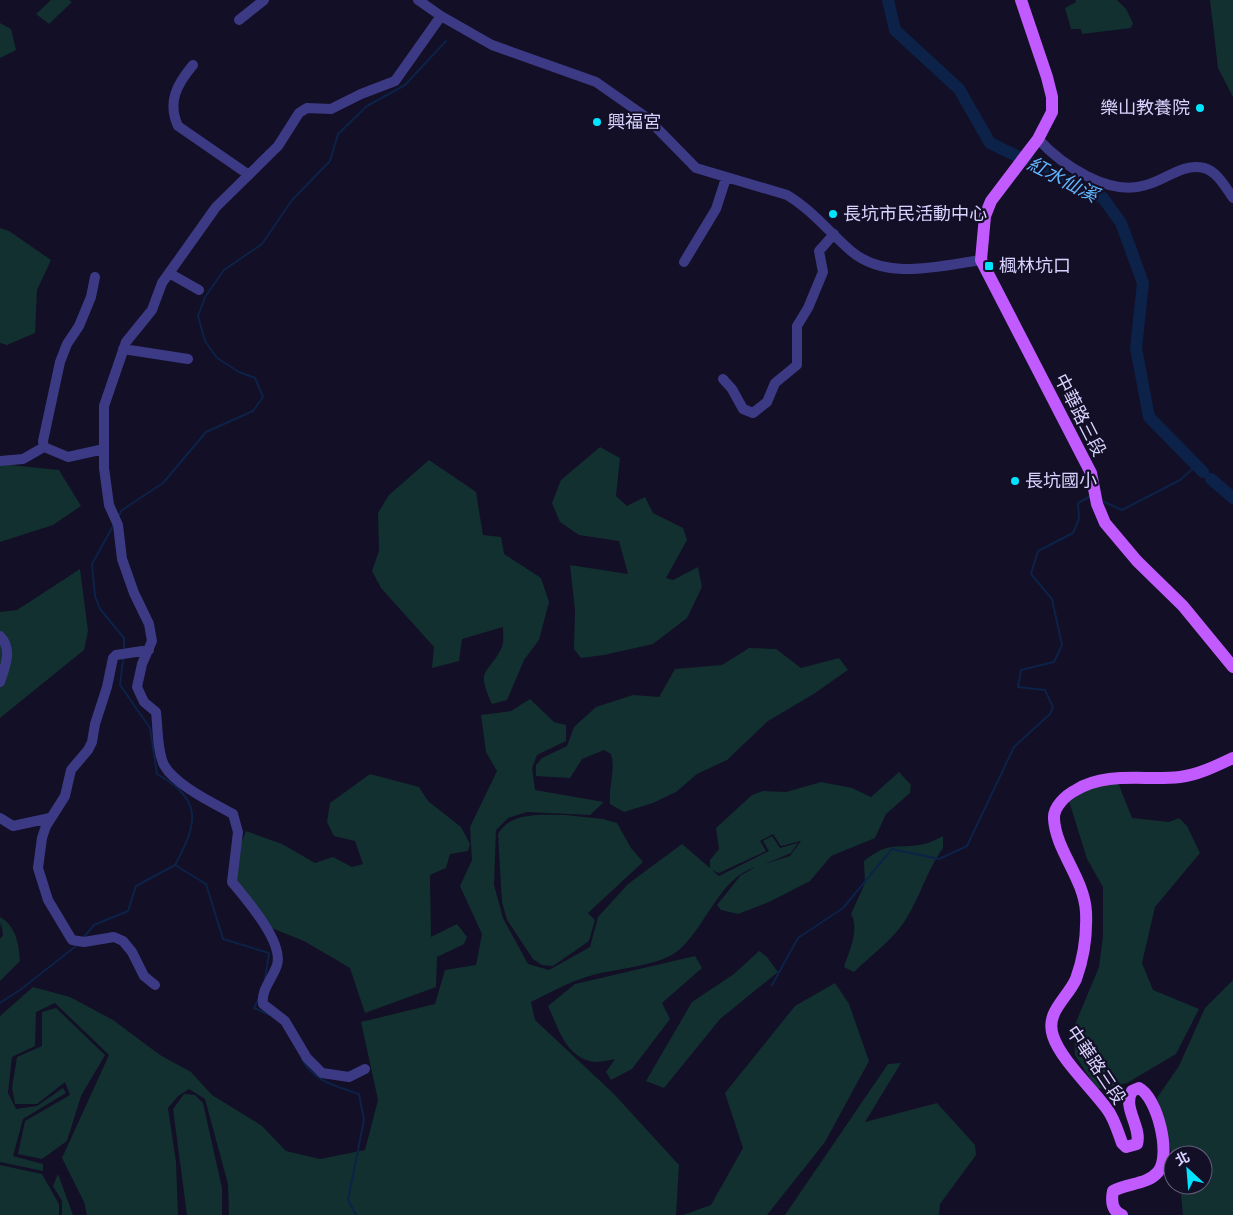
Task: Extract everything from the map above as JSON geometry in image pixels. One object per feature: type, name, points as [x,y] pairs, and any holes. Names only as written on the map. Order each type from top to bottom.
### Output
[{"type":"main road","points":[[981,260],[985,216],[991,201],[1036,141],[1052,112],[1052,97],[1021,0]]},
{"type":"main road","name":"中華路三段","points":[[981,260],[1091,473],[1097,504],[1105,523],[1137,562],[1182,606],[1233,667]]},
{"type":"main road","name":"中華路三段","points":[[1122,1215],[1114,1209],[1111,1201],[1113,1191],[1122,1185],[1149,1179],[1158,1171],[1162,1163],[1163,1145],[1160,1126],[1156,1112],[1143,1090],[1138,1088],[1132,1091],[1129,1102],[1139,1138],[1137,1144],[1126,1147],[1122,1143],[1108,1111],[1066,1058],[1053,1038],[1050,1024],[1053,1013],[1074,981],[1086,936],[1086,910],[1080,884],[1061,843],[1054,818],[1059,804],[1076,789],[1100,781],[1124,777],[1140,780],[1179,777],[1194,774],[1233,758]]},
{"type":"street","points":[[239,20],[264,0]]},
{"type":"street","points":[[418,0],[492,45],[596,82],[646,117],[696,168],[787,195],[800,203],[865,262],[882,268],[917,268],[981,260]]},
{"type":"street","points":[[365,1070],[349,1077],[322,1072],[307,1058],[285,1021],[263,1004],[262,995],[278,964],[275,944],[255,910],[232,882],[238,832],[233,814],[174,777],[165,766],[156,712],[144,702],[137,687],[142,664],[152,641],[149,624],[127,575],[119,545],[116,521],[109,505],[104,449],[104,406],[126,342],[152,310],[160,288],[169,273],[216,207],[278,146],[291,124],[307,108],[331,109],[361,94],[395,81],[442,16]]},
{"type":"street","points":[[193,65],[179,82],[174,98],[172,114],[178,126],[248,175]]},
{"type":"street","points":[[1036,141],[1053,156],[1096,181],[1115,186],[1145,186],[1182,169],[1206,168],[1217,177],[1233,198]]},
{"type":"street","points":[[684,262],[716,208],[726,178]]},
{"type":"street","points":[[723,378],[732,388],[743,408],[753,412],[767,402],[775,383],[797,364],[797,326],[808,308],[822,272],[819,251],[834,234]]},
{"type":"street","points":[[169,273],[199,290]]},
{"type":"street","points":[[95,277],[91,297],[79,326],[60,362],[42,441],[44,446],[68,457],[104,449]]},
{"type":"street","points":[[123,349],[188,359]]},
{"type":"street","points":[[0,461],[23,459],[44,446]]},
{"type":"street","points":[[0,636],[5,641],[7,652],[0,682]]},
{"type":"street","points":[[149,650],[116,655],[113,658],[108,687],[95,724],[92,742],[88,750],[71,770],[65,796],[50,818],[42,838],[38,868],[48,900],[72,940],[84,942],[114,937],[123,941],[132,952],[144,976],[155,984]]},
{"type":"street","points":[[0,818],[13,826],[50,818]]},
{"type":"green space","points":[[51,0],[69,0],[72,2],[49,24],[36,14]]},
{"type":"green space","points":[[1075,0],[1117,0],[1126,9],[1133,23],[1131,28],[1082,34],[1081,29],[1071,29],[1065,8],[1076,2]]},
{"type":"green space","points":[[1210,0],[1233,0],[1233,97],[1218,68]]},
{"type":"green space","points":[[0,23],[11,29],[16,50],[0,58]]},
{"type":"green space","points":[[0,228],[9,231],[51,260],[37,290],[35,333],[7,345],[0,343]]},
{"type":"green space","points":[[600,447],[620,458],[616,496],[627,506],[645,497],[653,513],[683,528],[687,540],[666,578],[673,580],[698,567],[702,587],[687,618],[653,644],[581,658],[574,649],[575,610],[570,565],[628,574],[619,541],[579,535],[560,522],[552,503],[561,480]]},
{"type":"green space","points":[[429,460],[476,492],[483,535],[501,537],[504,554],[541,578],[549,602],[539,640],[524,660],[507,700],[492,704],[484,684],[485,672],[502,647],[503,627],[462,639],[459,661],[432,668],[434,647],[381,588],[372,571],[379,551],[378,513],[389,495]]},
{"type":"green space","points":[[0,464],[59,470],[81,506],[53,525],[0,542]]},
{"type":"green space","points":[[80,569],[88,631],[84,650],[0,718],[0,612],[17,610]]},
{"type":"green space","points":[[749,648],[776,649],[801,668],[839,658],[848,670],[812,695],[768,721],[727,760],[697,774],[676,792],[653,803],[624,812],[610,804],[612,760],[611,754],[604,750],[582,759],[570,778],[536,776],[536,765],[542,758],[567,746],[574,727],[596,707],[633,695],[659,697],[675,669],[722,665]]},
{"type":"green space","points":[[530,699],[554,722],[566,725],[566,741],[537,755],[532,768],[535,790],[604,802],[590,815],[527,812],[508,818],[496,830],[494,885],[503,918],[528,964],[549,970],[590,947],[598,917],[628,884],[682,844],[710,868],[710,860],[719,849],[716,828],[752,795],[763,791],[786,792],[821,782],[852,788],[871,797],[899,772],[911,785],[910,793],[886,814],[875,838],[831,856],[810,881],[769,902],[738,914],[721,910],[717,905],[741,875],[756,867],[744,872],[723,891],[698,928],[680,949],[672,955],[651,963],[585,977],[531,1002],[535,1020],[613,1093],[679,1165],[676,1215],[229,1215],[228,1184],[205,1099],[189,1089],[178,1096],[168,1108],[176,1162],[178,1215],[87,1215],[84,1202],[62,1158],[109,1055],[55,1003],[36,1012],[35,1046],[12,1057],[8,1093],[16,1109],[37,1106],[63,1088],[66,1093],[23,1119],[13,1156],[43,1164],[43,1171],[0,1162],[0,1016],[33,987],[70,997],[113,1020],[160,1055],[191,1072],[212,1095],[261,1125],[286,1151],[320,1159],[365,1150],[378,1100],[361,1022],[435,1004],[445,970],[476,965],[482,934],[460,886],[472,860],[470,827],[497,771],[486,752],[481,715],[511,711]],"holes":[[[773,834],[781,846],[801,841],[790,856],[765,864],[791,853],[798,843],[780,848],[772,836],[763,841],[769,851],[719,876],[712,870],[719,873],[766,851],[760,841]]]},
{"type":"green space","points":[[370,774],[419,787],[428,801],[461,827],[470,844],[468,851],[450,854],[446,868],[430,875],[431,937],[457,924],[467,937],[464,944],[437,957],[436,987],[365,1013],[350,968],[304,941],[269,927],[235,882],[241,844],[246,831],[282,844],[315,863],[333,857],[352,867],[363,864],[355,841],[334,836],[327,822],[330,803]]},
{"type":"green space","points":[[1116,783],[1119,785],[1132,818],[1169,822],[1179,818],[1187,826],[1200,853],[1155,907],[1142,963],[1153,990],[1199,1009],[1176,1054],[1127,1083],[1097,1089],[1075,1055],[1074,1027],[1099,967],[1103,936],[1103,887],[1087,859],[1069,801],[1096,785]]},
{"type":"green space","points":[[538,815],[566,815],[603,819],[617,823],[631,848],[643,862],[588,913],[595,920],[589,941],[553,966],[542,965],[533,959],[507,920],[502,902],[498,834],[503,827],[519,818]]},
{"type":"green space","points":[[943,836],[943,848],[931,868],[906,920],[854,972],[844,967],[854,934],[851,914],[865,883],[864,861],[880,850],[924,844]]},
{"type":"green space","points":[[0,917],[10,925],[16,936],[20,961],[0,981],[0,939],[3,935],[1,922],[0,930]]},
{"type":"green space","points":[[759,951],[767,957],[778,972],[720,1019],[664,1088],[646,1081],[692,1002],[734,974]]},
{"type":"green space","points":[[695,956],[702,968],[662,1003],[670,1019],[632,1069],[611,1080],[606,1072],[615,1059],[595,1062],[585,1060],[577,1055],[564,1041],[548,1006],[575,984]]},
{"type":"green space","points":[[1233,980],[1233,1215],[1183,1215],[1181,1195],[1213,1195],[1213,1145],[1169,1145],[1157,1098],[1179,1066],[1205,1008]]},
{"type":"green space","points":[[835,983],[849,1004],[869,1061],[825,1142],[767,1215],[683,1215],[711,1205],[743,1148],[725,1093],[795,1006]]},
{"type":"green space","points":[[56,1008],[105,1055],[81,1096],[67,1141],[42,1159],[18,1154],[25,1121],[70,1095],[65,1082],[37,1104],[15,1104],[12,1088],[17,1057],[42,1046],[42,1012]]},
{"type":"green space","points":[[901,1063],[865,1122],[937,1103],[975,1145],[976,1155],[940,1204],[939,1215],[785,1215],[888,1064]]},
{"type":"green space","points":[[184,1094],[195,1095],[203,1103],[222,1188],[222,1215],[187,1215],[173,1109]]},
{"type":"green space","points":[[0,1165],[42,1174],[59,1204],[59,1215],[0,1215]]},
{"type":"green space","points":[[58,1174],[73,1215],[62,1215],[62,1201],[53,1186]]},
{"type":"waterway","name":"紅水仙溪","points":[[888,0],[895,30],[959,89],[990,143],[1103,198],[1121,223],[1143,283],[1136,348],[1149,417],[1203,472]]},
{"type":"waterway","points":[[118,517],[122,510],[163,483],[206,432],[253,411],[263,397],[255,378],[239,372],[217,358],[205,341],[198,316],[205,297],[224,270],[262,244],[292,200],[330,161],[338,134],[367,106],[405,85],[446,41]]},
{"type":"waterway","points":[[1102,501],[1122,510],[1180,480],[1196,466]]},
{"type":"waterway","name":"紅水仙溪","points":[[1211,479],[1233,498]]},
{"type":"waterway","points":[[772,985],[798,938],[843,908],[892,849],[939,859],[967,846],[1014,747],[1050,714],[1053,707],[1045,690],[1018,687],[1021,670],[1054,662],[1062,645],[1052,599],[1031,574],[1038,551],[1073,533],[1079,519],[1078,503],[1091,496]]},
{"type":"waterway","points":[[113,526],[92,564],[95,596],[100,609],[124,638],[124,648]]},
{"type":"waterway","points":[[123,660],[120,685],[150,728],[157,774],[182,793],[189,803],[192,813],[189,836],[175,865],[206,884],[223,939],[269,953],[265,979]]},
{"type":"waterway","points":[[84,937],[94,925],[128,911],[136,886],[175,865]]},
{"type":"waterway","points":[[0,1003],[20,990],[76,946]]},
{"type":"waterway","points":[[259,998],[254,1008],[270,1015]]},
{"type":"waterway","points":[[302,1059],[312,1073],[319,1078],[359,1094],[364,1120],[348,1200],[356,1215]]},
{"type":"place","name":"樂山教養院","points":[[1200,108]]},
{"type":"place","name":"興福宮","points":[[597,122]]},
{"type":"place","name":"長坑市民活動中心","points":[[833,214]]},
{"type":"place","name":"楓林坑口","points":[[989,266]]},
{"type":"place","name":"長坑國小","points":[[1015,481]]}]
